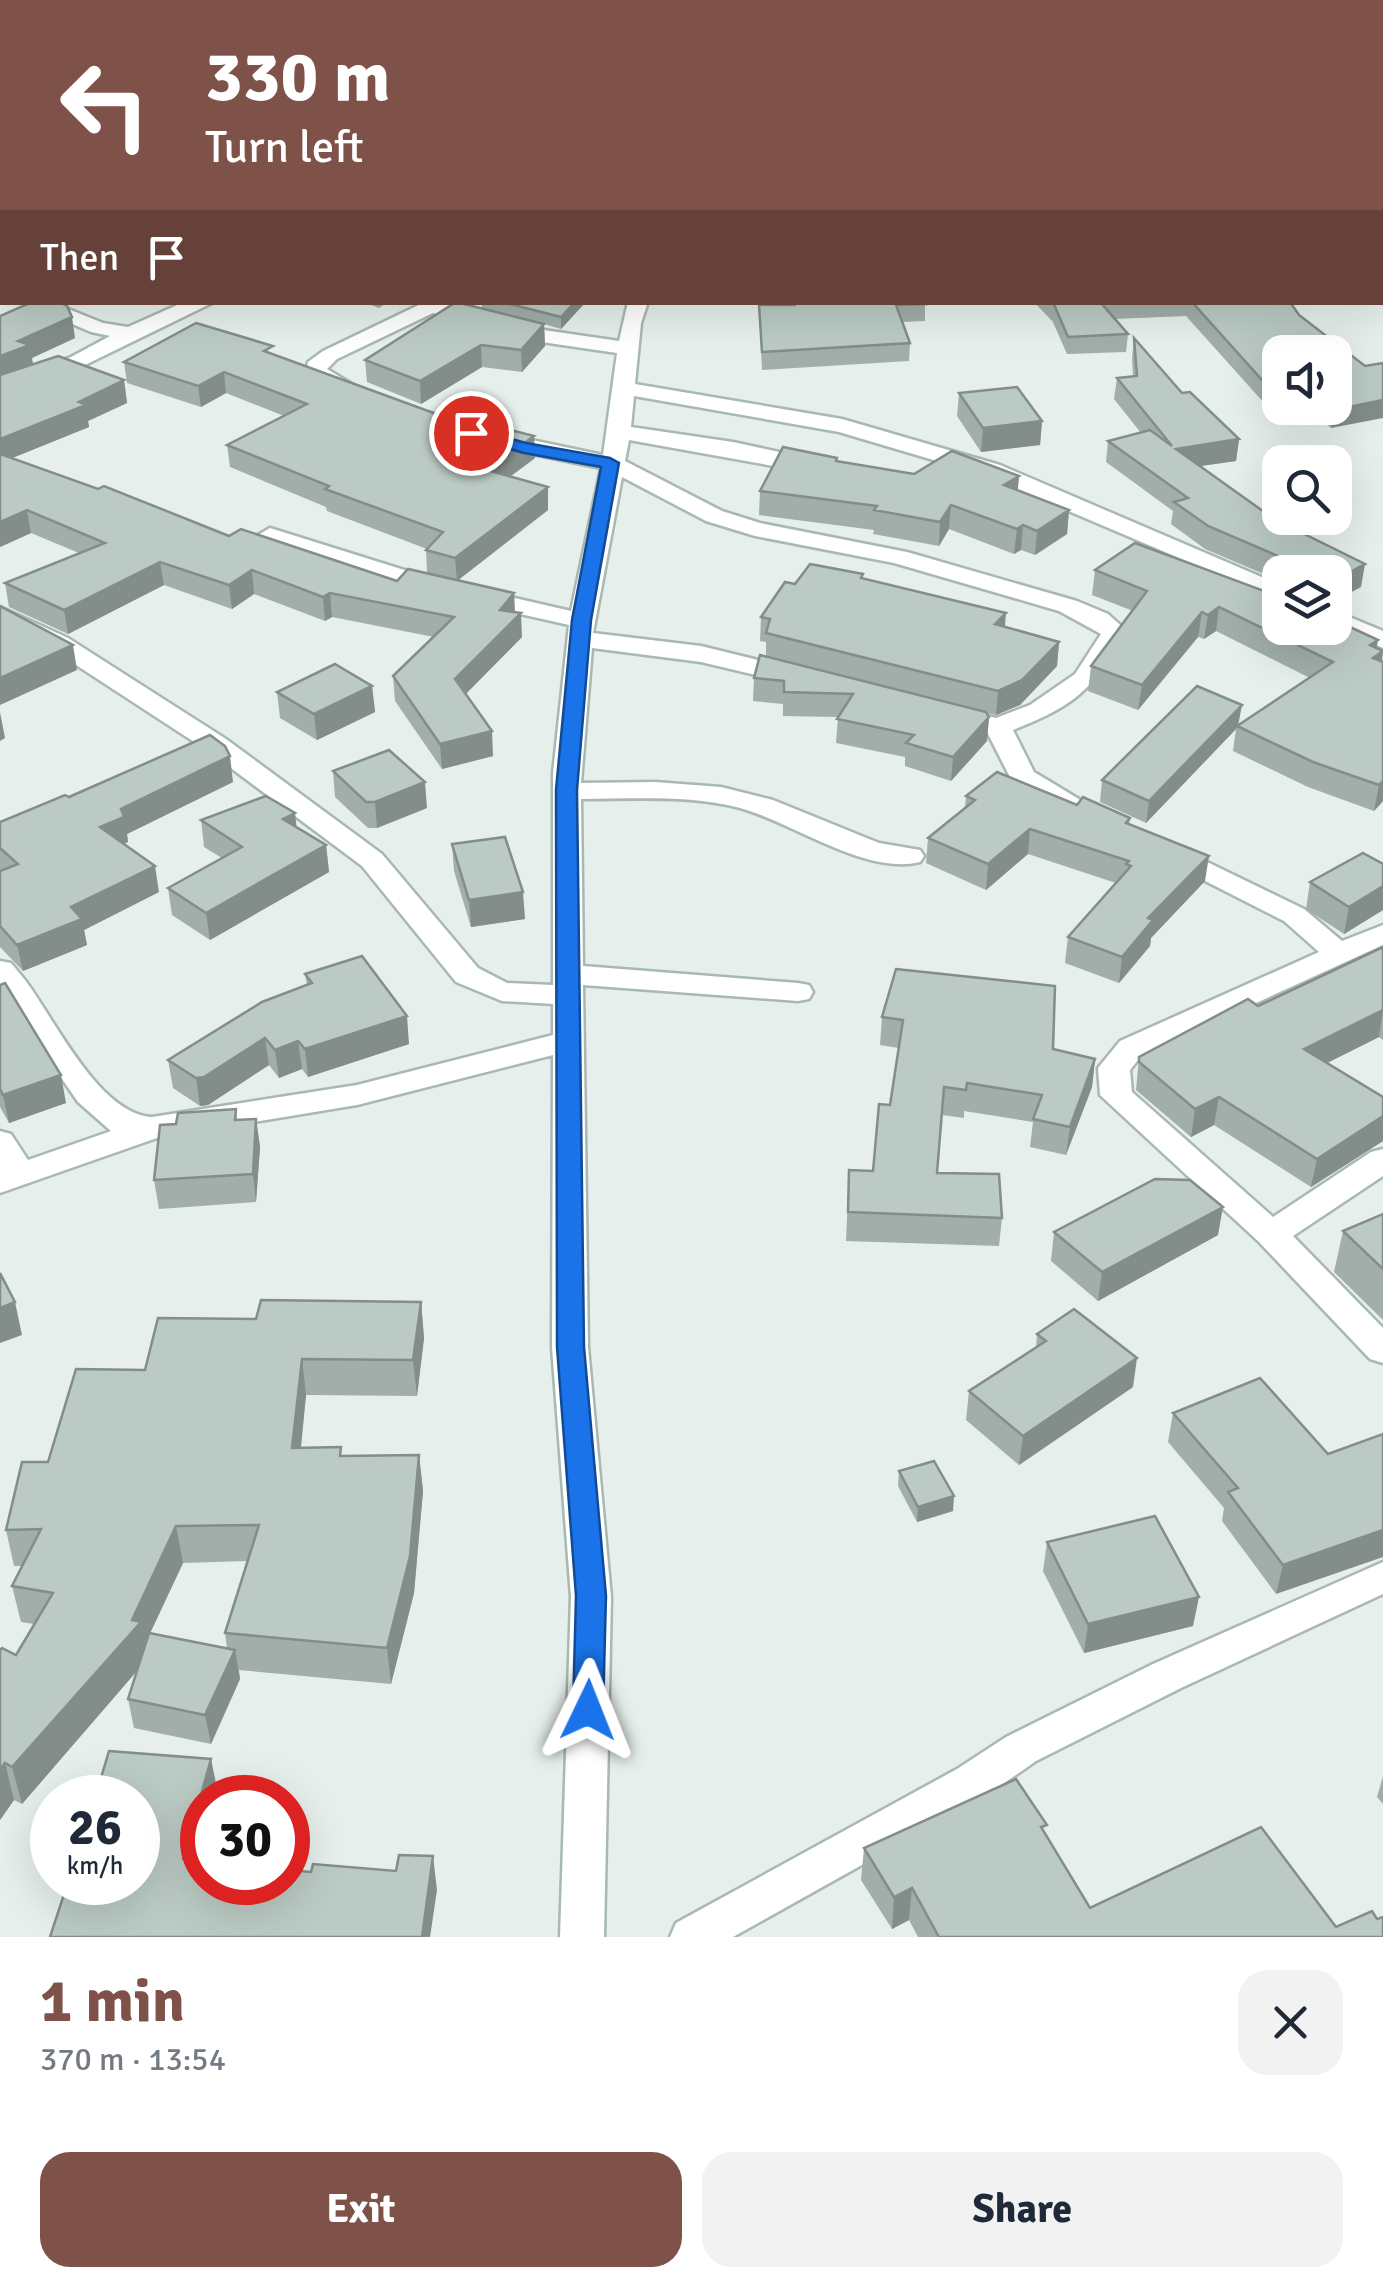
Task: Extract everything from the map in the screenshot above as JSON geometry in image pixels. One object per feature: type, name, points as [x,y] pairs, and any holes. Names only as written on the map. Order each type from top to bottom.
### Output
[{"type":"street","points":[[39,305],[98,328],[132,334]]},
{"type":"street","points":[[0,390],[78,361],[197,305]]},
{"type":"street","points":[[582,1937],[591,1596],[570,1347],[567,790],[581,630],[637,305]]},
{"type":"street","points":[[362,394],[328,381],[317,373],[316,367],[330,355],[430,307],[535,335],[627,348]]},
{"type":"street","points":[[624,388],[842,426],[992,470],[1262,586]]},
{"type":"street","points":[[476,434],[524,448],[733,448],[841,472]]},
{"type":"street","points":[[615,448],[714,516],[755,529],[898,558],[1033,596],[1099,619],[1115,632],[1085,679],[1039,710],[998,727],[960,718]]},
{"type":"street","points":[[270,536],[406,581],[581,630],[812,680]]},
{"type":"street","points":[[0,614],[59,644],[217,745],[372,860],[467,975],[484,987],[518,997],[566,984],[798,992]]},
{"type":"street","points":[[1352,624],[1378,632]]},
{"type":"street","points":[[998,727],[1024,777],[1102,820]]},
{"type":"street","points":[[182,759],[217,745]]},
{"type":"street","points":[[567,790],[704,792],[763,806],[878,851],[910,856]]},
{"type":"street","points":[[1137,836],[1259,894],[1294,915],[1340,954]]},
{"type":"street","points":[[1383,934],[1131,1048],[1114,1068],[1116,1096],[1271,1234],[1383,1350]]},
{"type":"street","points":[[0,970],[21,991],[103,1110],[125,1126],[152,1128]]},
{"type":"street","points":[[0,1142],[10,1178],[152,1128],[356,1095],[567,1040]]},
{"type":"street","points":[[1271,1234],[1383,1160]]},
{"type":"street","points":[[692,1937],[972,1782],[1020,1748],[1383,1577]]},
{"type":"building","points":[[25,305],[65,305],[72,317],[18,341],[30,345],[0,356],[0,316]]},
{"type":"building","points":[[451,305],[468,305],[544,324],[521,350],[481,345],[420,381],[365,360]]},
{"type":"building","points":[[514,305],[572,305],[561,317]]},
{"type":"building","points":[[759,305],[896,305],[910,343],[762,352]]},
{"type":"building","points":[[1054,305],[1103,305],[1128,334],[1068,337]]},
{"type":"building","points":[[1195,305],[1292,305],[1325,335],[1262,335],[1262,380]]},
{"type":"building","points":[[196,323],[273,346],[264,351],[483,431],[491,425],[534,436],[487,470],[548,487],[455,558],[426,550],[443,532],[325,489],[329,486],[227,445],[307,404],[224,372],[198,386],[124,362]]},
{"type":"building","points":[[1134,338],[1182,393],[1190,392],[1239,439],[1176,449],[1262,510],[1262,535],[1306,535],[1347,555],[1276,555],[1208,526],[1174,502],[1188,498],[1108,441],[1150,430],[1172,446],[1117,378],[1137,376]]},
{"type":"building","points":[[58,356],[124,380],[79,402],[86,405],[0,439],[0,375]]},
{"type":"building","points":[[1352,356],[1365,366],[1383,363],[1383,400],[1352,406]]},
{"type":"building","points":[[1017,387],[1042,421],[983,428],[959,393]]},
{"type":"building","points":[[783,447],[837,458],[836,461],[914,474],[952,451],[1019,476],[1004,485],[1069,510],[1037,531],[1023,525],[1017,529],[951,505],[940,522],[874,510],[877,506],[760,491]]},
{"type":"building","points":[[0,454],[98,489],[104,486],[229,536],[241,529],[397,581],[408,569],[514,593],[500,610],[521,613],[455,679],[492,731],[440,744],[393,676],[454,617],[330,593],[323,597],[252,570],[229,585],[160,562],[64,610],[5,583],[105,543],[27,510],[0,522]]},
{"type":"building","points":[[1135,543],[1262,590],[1262,628],[1219,607],[1208,615],[1202,612],[1142,685],[1091,666],[1147,591],[1095,570]]},
{"type":"building","points":[[1352,558],[1365,564],[1352,571]]},
{"type":"building","points":[[810,564],[863,574],[861,578],[1006,613],[995,624],[1059,642],[1022,680],[998,691],[766,633],[770,619],[761,617],[785,582],[795,584]]},
{"type":"building","points":[[0,606],[73,645],[0,678]]},
{"type":"building","points":[[1352,628],[1378,640],[1370,645],[1383,651],[1373,658],[1383,662],[1383,781],[1379,785],[1313,762],[1237,726],[1333,662],[1298,645],[1352,645]]},
{"type":"building","points":[[760,655],[986,712],[989,717],[953,757],[906,743],[914,735],[837,719],[853,694],[784,692],[784,681],[754,678]]},
{"type":"building","points":[[335,664],[372,686],[314,714],[277,692]]},
{"type":"building","points":[[1197,686],[1242,705],[1149,801],[1102,780]]},
{"type":"building","points":[[210,735],[225,746],[230,756],[121,809],[124,817],[100,827],[155,866],[71,907],[82,919],[17,945],[0,926],[0,871],[18,864],[0,848],[0,822],[65,795],[69,797]]},
{"type":"building","points":[[389,750],[425,782],[366,802],[333,771]]},
{"type":"building","points":[[997,772],[1077,805],[1083,797],[1130,818],[1126,823],[1209,856],[1148,918],[1153,920],[1122,957],[1068,937],[1131,866],[1126,864],[1129,861],[1030,829],[988,864],[928,838],[975,800],[966,796]]},
{"type":"building","points":[[266,796],[295,813],[283,819],[326,845],[206,913],[168,888],[242,847],[201,820]]},
{"type":"building","points":[[505,837],[523,892],[469,900],[452,844]]},
{"type":"building","points":[[1363,853],[1383,864],[1383,886],[1349,907],[1310,882]]},
{"type":"building","points":[[1383,947],[1383,1010],[1304,1049],[1383,1097],[1383,1116],[1317,1159],[1219,1097],[1195,1109],[1139,1062],[1139,1057],[1248,999],[1258,1006]]},
{"type":"building","points":[[362,956],[407,1016],[305,1049],[298,1041],[275,1050],[265,1038],[204,1077],[196,1078],[168,1060],[262,1002],[312,983],[305,974]]},
{"type":"building","points":[[896,969],[1055,986],[1053,1049],[1095,1059],[1070,1127],[1033,1119],[1042,1095],[967,1083],[966,1090],[944,1087],[937,1173],[999,1174],[1002,1218],[848,1212],[849,1170],[873,1171],[879,1104],[890,1105],[903,1020],[882,1017]]},
{"type":"building","points":[[5,983],[61,1075],[3,1095],[0,985]]},
{"type":"building","points":[[236,1109],[235,1120],[256,1119],[253,1174],[154,1180],[160,1125],[176,1124],[178,1113]]},
{"type":"building","points":[[1155,1179],[1190,1180],[1223,1207],[1102,1272],[1054,1232]]},
{"type":"building","points":[[1383,1214],[1383,1269],[1343,1231]]},
{"type":"building","points":[[0,1273],[15,1302],[0,1308]]},
{"type":"building","points":[[261,1300],[421,1302],[413,1360],[302,1359],[292,1448],[341,1447],[340,1456],[419,1455],[410,1556],[387,1648],[225,1633],[259,1525],[176,1526],[132,1620],[141,1622],[12,1767],[5,1763],[0,1770],[0,1650],[16,1655],[53,1593],[12,1586],[41,1529],[6,1530],[22,1462],[48,1462],[76,1369],[145,1370],[158,1318],[256,1319]]},
{"type":"building","points":[[1074,1309],[1137,1358],[1023,1436],[969,1391],[1046,1341],[1037,1334]]},
{"type":"building","points":[[1260,1378],[1328,1454],[1383,1434],[1383,1530],[1283,1565],[1228,1492],[1238,1488],[1173,1413]]},
{"type":"building","points":[[934,1461],[954,1496],[918,1507],[899,1471]]},
{"type":"building","points":[[1155,1516],[1199,1597],[1088,1624],[1047,1542]]},
{"type":"building","points":[[149,1633],[235,1650],[205,1715],[128,1699]]},
{"type":"building","points":[[109,1751],[211,1759],[207,1775],[180,1775],[180,1905],[310,1905],[313,1864],[396,1871],[399,1855],[433,1856],[422,1937],[50,1937],[60,1905],[160,1905],[160,1775],[102,1775]]},
{"type":"building","points":[[1016,1779],[1047,1825],[1041,1827],[1090,1908],[1261,1827],[1336,1927],[1372,1911],[1377,1919],[1383,1917],[1383,1937],[939,1937],[912,1888],[894,1897],[864,1848]]},
{"type":"route","points":[[471,433],[524,448],[610,463],[582,620],[567,773],[570,1347],[591,1596],[588,1710]]}]
